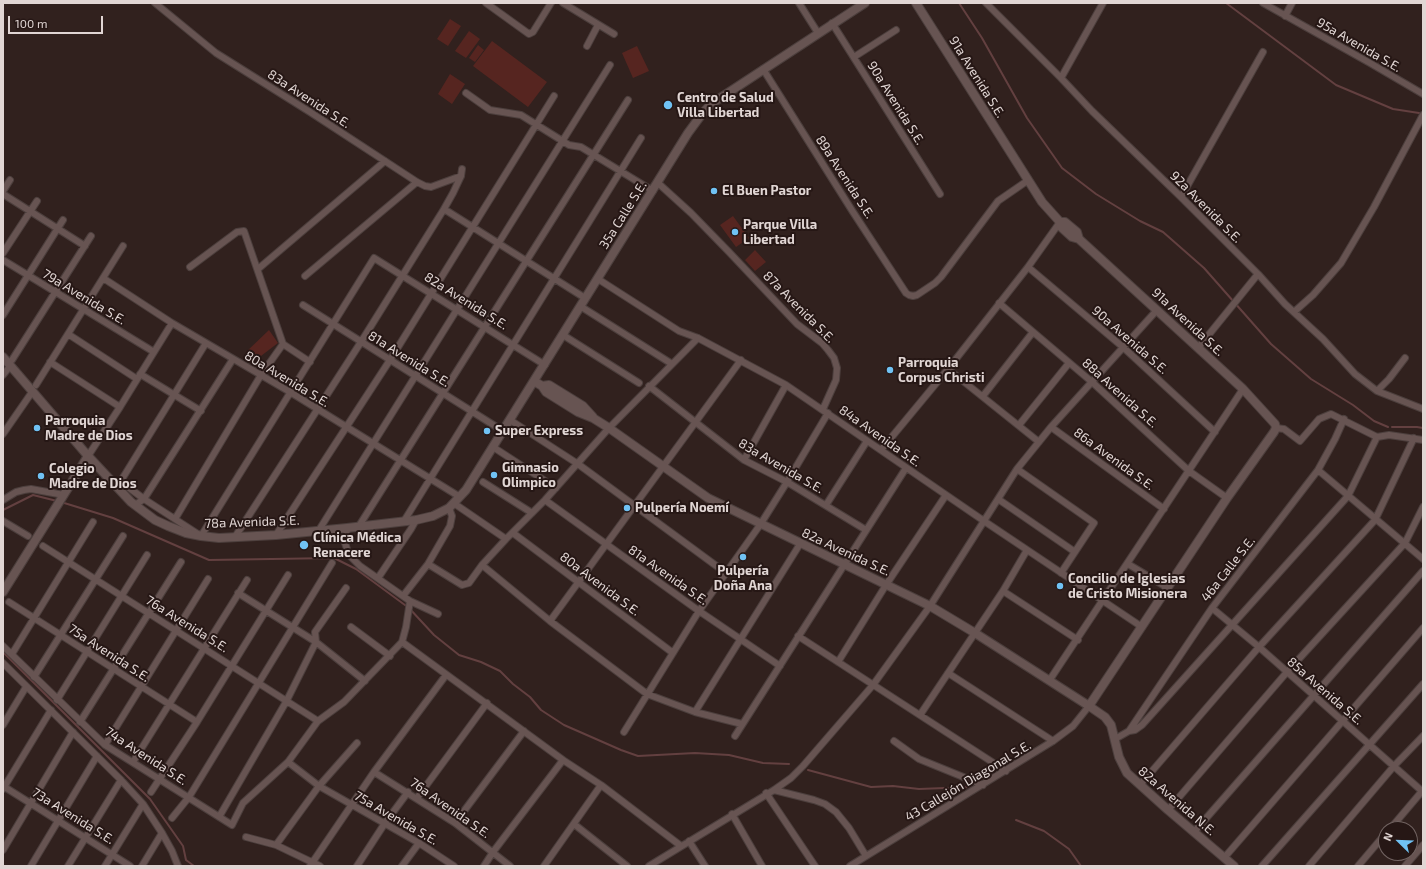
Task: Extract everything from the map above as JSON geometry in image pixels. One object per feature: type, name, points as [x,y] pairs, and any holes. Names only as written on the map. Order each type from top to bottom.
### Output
[{"type":"street","name":"83a Avenida S.E.","points":[[155,3],[216,53],[417,182],[431,187],[460,176]]},
{"type":"street","points":[[486,3],[529,34],[533,32],[551,3]]},
{"type":"street","points":[[563,3],[614,34]]},
{"type":"street","points":[[799,3],[818,33]]},
{"type":"street","name":"35a Calle S.E.","points":[[455,503],[493,447],[692,127],[711,104],[865,3]]},
{"type":"street","name":"91a Avenida S.E.","points":[[916,3],[1028,181],[1042,202],[1060,222],[1061,228],[1072,237],[1079,239],[1243,389],[1275,424],[1276,428]]},
{"type":"street","name":"92a Avenida S.E.","points":[[986,3],[1061,78],[1092,112],[1182,197],[1258,274],[1285,304],[1323,339],[1355,374],[1377,391],[1423,409]]},
{"type":"street","points":[[1061,78],[1103,3]]},
{"type":"street","name":"95a Avenida S.E.","points":[[1263,3],[1423,94]]},
{"type":"street","points":[[1285,16],[1292,3]]},
{"type":"street","name":"90a Avenida S.E.","points":[[832,24],[940,194]]},
{"type":"street","points":[[586,46],[598,25]]},
{"type":"street","points":[[854,57],[896,30]]},
{"type":"street","points":[[1182,197],[1263,52]]},
{"type":"street","points":[[319,530],[610,65]]},
{"type":"street","name":"89a Avenida S.E.","points":[[763,69],[853,212],[909,295],[917,295],[935,283],[942,276],[998,201],[1028,181]]},
{"type":"street","points":[[466,93],[490,110],[520,115],[568,145],[581,146],[620,172],[653,191]]},
{"type":"street","points":[[276,535],[390,360],[554,96]]},
{"type":"street","points":[[358,526],[628,100]]},
{"type":"street","points":[[1294,312],[1313,295],[1341,263],[1374,207],[1423,115]]},
{"type":"street","points":[[404,521],[641,138]]},
{"type":"street","points":[[258,269],[385,161]]},
{"type":"street","points":[[235,537],[361,342],[444,209],[462,169]]},
{"type":"street","points":[[3,191],[10,180]]},
{"type":"street","points":[[305,276],[417,182]]},
{"type":"street","name":"87a Avenida S.E.","points":[[624,732],[699,611],[760,525],[787,482],[825,411],[836,380],[837,368],[834,358],[822,343],[797,324],[729,252],[658,183]]},
{"type":"street","points":[[3,194],[85,246]]},
{"type":"street","points":[[3,253],[37,201]]},
{"type":"street","points":[[444,209],[585,298]]},
{"type":"street","points":[[3,315],[63,220]]},
{"type":"street","points":[[881,450],[948,370],[999,302],[1028,267],[1060,222]]},
{"type":"street","points":[[190,267],[238,232],[244,231],[283,344],[310,362]]},
{"type":"street","points":[[12,360],[91,236]]},
{"type":"street","points":[[36,385],[123,246]]},
{"type":"street","name":"82a Avenida S.E.","points":[[333,324],[374,258],[544,365]]},
{"type":"street","name":"79a Avenida S.E.","points":[[3,260],[154,352]]},
{"type":"street","name":"90a Avenida S.E.","points":[[1028,267],[1124,348],[1215,432]]},
{"type":"street","points":[[1198,348],[1258,274]]},
{"type":"street","name":"80a Avenida S.E.","points":[[103,278],[172,323],[233,360],[262,375],[429,479],[455,503],[506,539]]},
{"type":"street","name":"84a Avenida S.E.","points":[[598,279],[679,331],[698,338],[786,385],[1026,550],[1142,627]]},
{"type":"street","name":"88a Avenida S.E.","points":[[999,302],[1092,382],[1189,471],[1227,498]]},
{"type":"street","name":"81a Avenida S.E.","points":[[303,306],[503,431]]},
{"type":"street","points":[[580,306],[672,364]]},
{"type":"street","points":[[652,865],[766,793],[774,790],[790,778],[802,766],[873,685],[930,606],[998,499],[1018,469],[1039,442],[1158,310]]},
{"type":"street","points":[[3,592],[172,323]]},
{"type":"street","points":[[206,343],[118,484],[201,536],[333,324]]},
{"type":"street","points":[[983,396],[1033,332]]},
{"type":"street","points":[[68,334],[201,411]]},
{"type":"street","points":[[563,335],[639,383]]},
{"type":"street","points":[[428,564],[462,585],[469,583],[482,565],[545,500],[609,428],[698,338]]},
{"type":"street","points":[[175,519],[262,375],[283,344]]},
{"type":"street","name":"78a Avenida S.E.","points":[[3,357],[88,456],[118,484],[134,505],[155,520],[186,533],[219,538],[276,535],[347,528],[416,520],[433,516],[455,503]]},
{"type":"street","points":[[1377,391],[1389,379],[1405,358]]},
{"type":"street","points":[[134,505],[144,499],[233,360]]},
{"type":"street","points":[[550,620],[741,360]]},
{"type":"street","points":[[50,362],[120,407]]},
{"type":"street","points":[[1019,425],[1069,362]]},
{"type":"street","points":[[948,370],[983,396],[1039,442]]},
{"type":"street","name":"82a Avenida S.E.","points":[[534,381],[542,386],[549,385],[583,406],[593,418],[708,498],[760,525],[930,606],[1090,706]]},
{"type":"street","points":[[744,460],[786,385]]},
{"type":"street","name":"83a Avenida S.E.","points":[[649,386],[744,460],[787,482],[866,530]]},
{"type":"street","points":[[1049,681],[1078,640],[1243,389]]},
{"type":"street","points":[[4,431],[30,395]]},
{"type":"street","points":[[1090,706],[1227,498],[1276,428],[1284,429],[1300,441],[1319,419],[1331,414],[1344,419],[1377,437],[1389,435],[1423,440]]},
{"type":"street","name":"46a Calle S.E.","points":[[1128,731],[1212,608],[1318,470],[1344,419]]},
{"type":"street","points":[[510,420],[578,464],[726,573]]},
{"type":"street","name":"86a Avenida S.E.","points":[[1051,428],[1164,509]]},
{"type":"street","points":[[1115,739],[1128,731],[1135,730],[1142,726],[1348,496],[1377,437]]},
{"type":"street","points":[[1140,785],[1259,647],[1376,520],[1414,438]]},
{"type":"street","points":[[826,505],[867,440]]},
{"type":"street","points":[[493,447],[556,488]]},
{"type":"street","points":[[734,736],[906,468]]},
{"type":"street","points":[[1018,469],[1094,523],[1061,573]]},
{"type":"street","points":[[1318,470],[1423,559]]},
{"type":"street","points":[[484,482],[532,513]]},
{"type":"street","points":[[3,500],[24,490],[31,489],[61,500]]},
{"type":"street","points":[[838,662],[886,585],[946,495]]},
{"type":"street","points":[[998,499],[1075,552]]},
{"type":"street","name":"81a Avenida S.E.","points":[[545,500],[699,611],[780,666]]},
{"type":"street","points":[[403,596],[428,564],[450,526],[455,503]]},
{"type":"street","points":[[1168,810],[1287,672],[1405,543],[1423,507]]},
{"type":"street","points":[[378,578],[416,520]]},
{"type":"street","points":[[3,521],[28,536]]},
{"type":"street","points":[[12,654],[93,522]]},
{"type":"street","points":[[347,528],[345,543],[349,555],[360,566],[410,601],[438,614]]},
{"type":"street","name":"80a Avenida S.E.","points":[[513,533],[673,653]]},
{"type":"street","points":[[34,677],[123,536]]},
{"type":"street","points":[[695,712],[800,544]]},
{"type":"street","name":"76a Avenida S.E.","points":[[44,546],[259,683],[286,702],[318,721]]},
{"type":"street","points":[[920,715],[1003,591],[1026,550]]},
{"type":"street","points":[[57,700],[147,555]]},
{"type":"street","points":[[80,722],[181,562]]},
{"type":"street","points":[[172,818],[189,797],[332,562]]},
{"type":"street","points":[[1128,564],[1168,588]]},
{"type":"street","points":[[482,565],[550,620],[647,694],[695,712],[742,724]]},
{"type":"street","points":[[1194,832],[1423,571]]},
{"type":"street","points":[[151,792],[197,722],[288,574]]},
{"type":"street","points":[[105,745],[208,579]]},
{"type":"street","points":[[133,762],[246,580]]},
{"type":"street","points":[[219,817],[286,702],[316,642],[315,632],[346,588]]},
{"type":"street","points":[[1003,591],[1078,640]]},
{"type":"street","points":[[238,593],[316,642],[365,681]]},
{"type":"street","points":[[288,762],[318,721],[344,702],[402,642],[410,601]]},
{"type":"street","name":"75a Avenida S.E.","points":[[9,602],[197,722]]},
{"type":"street","name":"85a Avenida S.E.","points":[[1212,608],[1259,647],[1423,791]]},
{"type":"street","points":[[351,627],[390,656]]},
{"type":"street","points":[[1224,858],[1423,628]]},
{"type":"street","points":[[798,636],[1006,771]]},
{"type":"street","points":[[402,642],[563,760],[601,785],[681,846]]},
{"type":"street","name":"74a Avenida S.E.","points":[[3,646],[105,745],[232,825],[243,803],[288,762]]},
{"type":"street","name":"74a Avenida S.E.","points":[[4,665],[51,710],[143,804],[162,833],[178,866]]},
{"type":"street","points":[[948,673],[1053,741]]},
{"type":"street","points":[[312,864],[374,772],[446,675]]},
{"type":"street","points":[[1262,866],[1423,684]]},
{"type":"street","points":[[3,725],[26,687]]},
{"type":"street","points":[[417,798],[486,703]]},
{"type":"street","name":"82a Avenida N.E.","points":[[1090,706],[1105,717],[1111,725],[1119,757],[1127,773],[1234,866]]},
{"type":"street","name":"43 Callejón Diagonal S.E.","points":[[850,866],[1053,741],[1074,726],[1090,706]]},
{"type":"street","points":[[3,787],[51,710]]},
{"type":"street","points":[[454,823],[524,731]]},
{"type":"street","points":[[3,850],[73,732]]},
{"type":"street","points":[[1309,866],[1394,766],[1423,736]]},
{"type":"street","points":[[894,741],[919,759],[983,784]]},
{"type":"street","points":[[276,845],[319,786],[357,743]]},
{"type":"street","points":[[31,866],[97,756]]},
{"type":"street","points":[[484,866],[563,760]]},
{"type":"street","name":"75a Avenida S.E.","points":[[288,762],[319,786],[419,843],[446,864],[454,866]]},
{"type":"street","name":"76a Avenida S.E.","points":[[374,772],[408,792],[454,823],[510,866]]},
{"type":"street","points":[[68,866],[121,780]]},
{"type":"street","points":[[544,866],[601,785]]},
{"type":"street","name":"73a Avenida S.E.","points":[[3,787],[31,803],[130,866]]},
{"type":"street","points":[[774,790],[825,804],[836,812],[849,828],[866,856]]},
{"type":"street","points":[[1397,821],[1423,791]]},
{"type":"street","points":[[357,866],[385,823],[408,792]]},
{"type":"street","points":[[766,793],[815,866]]},
{"type":"street","points":[[105,866],[143,804]]},
{"type":"street","points":[[732,814],[762,866]]},
{"type":"street","points":[[574,824],[627,866]]},
{"type":"street","points":[[142,866],[162,833]]},
{"type":"street","points":[[246,837],[276,845],[312,864],[320,866]]},
{"type":"street","points":[[689,841],[704,866]]},
{"type":"street","points":[[1358,866],[1378,842]]},
{"type":"street","points":[[402,866],[419,843]]},
{"type":"street","points":[[1405,866],[1423,845]]},
{"type":"shaded area","points":[[450,19],[461,26],[448,46],[437,39]]},
{"type":"shaded area","points":[[469,31],[480,39],[466,58],[455,51]]},
{"type":"shaded area","points":[[492,41],[547,82],[528,107],[473,66]]},
{"type":"shaded area","points":[[478,45],[484,50],[475,62],[469,58]]},
{"type":"shaded area","points":[[637,46],[649,71],[633,78],[622,53]]},
{"type":"shaded area","points":[[450,74],[465,84],[452,104],[438,94]]},
{"type":"shaded area","name":"Parque Villa Libertad","points":[[733,216],[749,238],[736,247],[720,225]]},
{"type":"shaded area","points":[[755,250],[766,262],[755,271],[745,260]]},
{"type":"shaded area","points":[[269,330],[278,343],[257,359],[246,352]]},
{"type":"waterway","points":[[959,3],[982,38],[1027,118],[1062,168],[1096,194],[1140,221],[1163,232],[1204,268],[1271,344],[1311,379],[1353,405],[1374,421],[1388,427]]},
{"type":"waterway","points":[[1226,3],[1336,85],[1393,109],[1419,113]]},
{"type":"waterway","points":[[1392,427],[1423,428]]},
{"type":"waterway","points":[[3,510],[33,495],[57,501]]},
{"type":"waterway","points":[[61,502],[113,518],[209,560],[334,558],[356,569],[409,608],[434,635],[459,655],[481,662],[500,671],[513,684],[530,697],[541,710],[564,725],[621,750],[638,756],[695,753],[729,755],[763,763],[789,764]]},
{"type":"waterway","points":[[3,652],[150,799],[183,846],[186,860],[194,866]]},
{"type":"waterway","points":[[808,770],[871,787],[893,786],[919,789],[971,787]]},
{"type":"waterway","points":[[1016,820],[1044,831],[1069,849],[1081,866]]},
{"type":"place","name":"Centro de Salud Villa Libertad","points":[[668,105]]},
{"type":"place","name":"El Buen Pastor","points":[[714,191]]},
{"type":"place","name":"Parque Villa Libertad","points":[[735,232]]},
{"type":"place","name":"Parroquia Corpus Christi","points":[[890,370]]},
{"type":"place","name":"Parroquia Madre de Dios","points":[[37,428]]},
{"type":"place","name":"Super Express","points":[[487,431]]},
{"type":"place","name":"Gimnasio Olimpico","points":[[494,475]]},
{"type":"place","name":"Colegio Madre de Dios","points":[[41,476]]},
{"type":"place","name":"Pulpería Noemí","points":[[627,508]]},
{"type":"place","name":"Clínica Médica Renacere","points":[[304,545]]},
{"type":"place","name":"Pulpería Doña Ana","points":[[743,557]]},
{"type":"place","name":"Concilio de Iglesias de Cristo Misionera","points":[[1060,586]]}]
